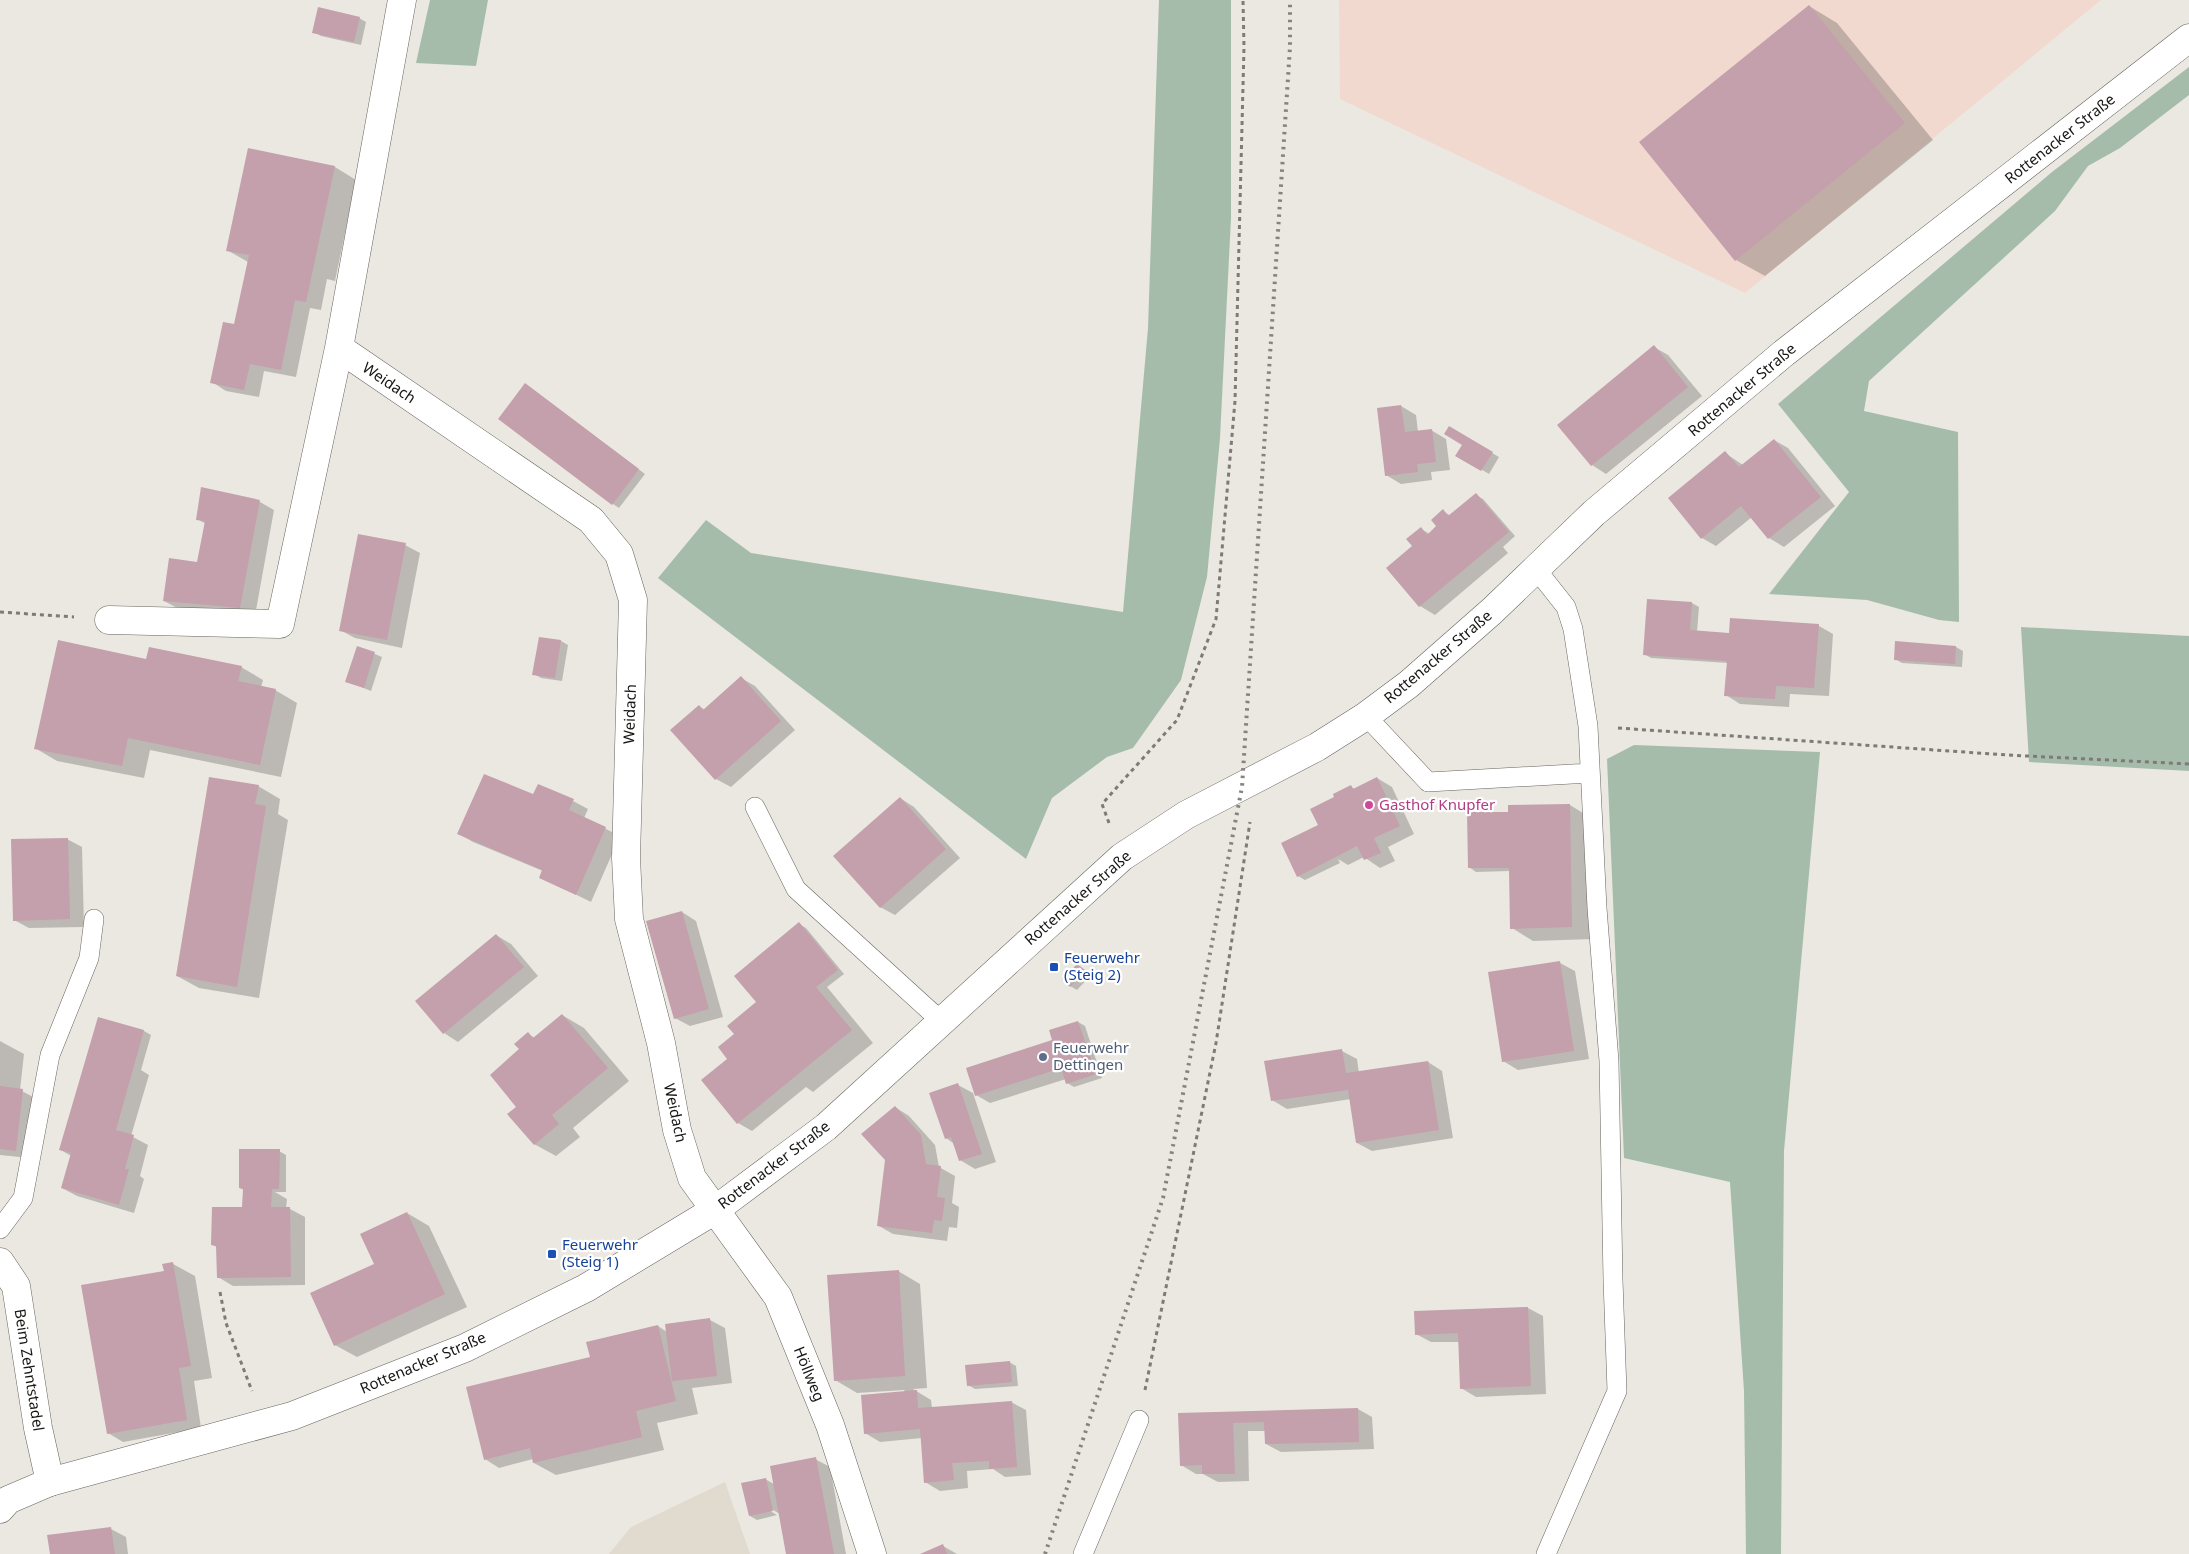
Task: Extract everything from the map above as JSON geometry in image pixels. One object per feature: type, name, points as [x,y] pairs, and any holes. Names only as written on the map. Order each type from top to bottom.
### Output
[{"type":"main road","points":[[109,620],[280,624],[339,348],[402,0]]},
{"type":"main road","name":"Rottenacker Straße","points":[[0,1509],[8,1500],[50,1482],[292,1416],[465,1348],[586,1288],[715,1210],[826,1127],[1122,857],[1186,815],[1317,747],[1366,716],[1409,684],[1536,569],[1594,513],[1784,353],[2189,38]]},
{"type":"main road","name":"Weidach","points":[[339,348],[590,520],[619,554],[633,600],[626,858],[629,919],[661,1043],[677,1130],[692,1178],[715,1210]]},
{"type":"main road","name":"Höllweg","points":[[715,1210],[778,1296],[830,1424],[872,1554]]},
{"type":"main road","name":"Beim Zehntstadel","points":[[0,1262],[16,1286],[38,1428],[50,1482]]},
{"type":"lane","points":[[1536,569],[1566,607],[1574,628],[1588,726],[1597,908],[1609,1061],[1612,1270],[1617,1391],[1546,1554]]},
{"type":"lane","points":[[1366,716],[1428,782],[1590,773]]},
{"type":"lane","points":[[755,807],[796,889],[941,1021]]},
{"type":"lane","points":[[0,1229],[23,1198],[50,1055],[89,958],[94,919]]},
{"type":"lane","points":[[1083,1554],[1139,1420]]},
{"type":"path","points":[[1122,857],[1102,804],[1177,720],[1216,619],[1235,401],[1244,47],[1243,0]]},
{"type":"path","points":[[0,612],[109,620]]},
{"type":"path","points":[[1588,726],[2007,755],[2189,764]]},
{"type":"path","points":[[1139,1420],[1216,1042],[1257,779]]},
{"type":"path","points":[[220,1292],[226,1323],[243,1373],[267,1423]]},
{"type":"shaded area","points":[[1339,0],[2101,0],[1745,293],[1340,99]]},
{"type":"shaded area","points":[[725,1482],[750,1554],[609,1554],[631,1527]]},
{"type":"green space","points":[[430,0],[488,0],[476,66],[416,63]]},
{"type":"green space","points":[[1159,0],[1231,0],[1231,218],[1220,438],[1207,577],[1181,680],[1133,748],[1107,757],[1052,798],[1026,859],[658,578],[706,520],[751,553],[1123,612],[1148,328]]},
{"type":"green space","points":[[2189,67],[2189,95],[2120,148],[2088,166],[2055,211],[1869,381],[1864,411],[1958,432],[1959,622],[1939,620],[1867,600],[1769,594],[1849,492],[1778,404],[2052,172]]},
{"type":"green space","points":[[2021,627],[2189,636],[2189,771],[2029,762]]},
{"type":"green space","points":[[1634,745],[1820,752],[1784,1151],[1781,1554],[1746,1554],[1744,1391],[1730,1182],[1624,1158],[1607,759]]},
{"type":"building","points":[[1809,5],[1905,123],[1735,261],[1639,142]]},
{"type":"building","points":[[318,7],[360,17],[354,42],[312,33]]},
{"type":"building","points":[[248,148],[335,166],[306,302],[295,300],[281,370],[250,364],[244,390],[210,383],[223,322],[234,324],[249,255],[226,251]]},
{"type":"building","points":[[1654,345],[1688,387],[1591,466],[1557,425]]},
{"type":"building","points":[[525,383],[639,469],[612,505],[498,419]]},
{"type":"building","points":[[1401,405],[1405,432],[1432,429],[1436,462],[1417,464],[1418,472],[1385,476],[1377,408]]},
{"type":"building","points":[[1449,426],[1493,452],[1481,471],[1455,456],[1462,445],[1444,434]]},
{"type":"building","points":[[1774,439],[1821,497],[1768,539],[1741,506],[1701,539],[1668,498],[1725,451],[1739,467]]},
{"type":"building","points":[[201,487],[260,500],[240,608],[163,601],[169,558],[197,562],[205,521],[196,520]]},
{"type":"building","points":[[1476,493],[1509,532],[1419,607],[1386,568],[1412,546],[1406,539],[1421,527],[1427,535],[1436,526],[1431,520],[1443,509],[1448,516]]},
{"type":"building","points":[[358,534],[406,543],[387,640],[339,631]]},
{"type":"building","points":[[1647,599],[1692,602],[1690,630],[1729,633],[1730,618],[1819,624],[1814,688],[1776,686],[1775,699],[1724,696],[1727,661],[1643,655]]},
{"type":"building","points":[[539,637],[561,640],[555,678],[532,675]]},
{"type":"building","points":[[58,640],[146,659],[149,647],[242,666],[238,681],[276,689],[260,765],[128,738],[122,766],[34,749]]},
{"type":"building","points":[[1895,641],[1956,646],[1955,664],[1894,660]]},
{"type":"building","points":[[357,646],[375,652],[364,688],[345,682]]},
{"type":"building","points":[[741,676],[781,721],[715,780],[670,730],[699,705],[703,710]]},
{"type":"building","points":[[484,774],[533,794],[538,784],[574,799],[569,810],[606,827],[576,895],[539,878],[542,870],[457,834]]},
{"type":"building","points":[[209,777],[259,785],[255,804],[266,806],[237,987],[176,976]]},
{"type":"building","points":[[1377,777],[1400,826],[1374,838],[1381,853],[1364,860],[1357,846],[1297,877],[1281,843],[1318,825],[1310,809],[1334,797],[1333,794],[1351,785],[1353,789]]},
{"type":"building","points":[[900,797],[946,849],[880,908],[833,856]]},
{"type":"building","points":[[1570,804],[1572,927],[1510,929],[1509,868],[1468,868],[1467,812],[1508,812],[1508,805]]},
{"type":"building","points":[[68,838],[70,919],[13,921],[11,839]]},
{"type":"building","points":[[682,911],[709,1009],[674,1019],[646,921]]},
{"type":"building","points":[[799,922],[838,970],[816,987],[852,1030],[737,1124],[701,1080],[727,1059],[718,1047],[734,1034],[727,1026],[756,1002],[734,976]]},
{"type":"building","points":[[496,934],[524,967],[443,1034],[415,1001]]},
{"type":"building","points":[[1560,961],[1574,1051],[1502,1062],[1488,972]]},
{"type":"building","points":[[1077,964],[1085,970],[1070,987],[1062,979]]},
{"type":"building","points":[[562,1014],[608,1068],[552,1115],[559,1124],[534,1145],[507,1114],[516,1107],[490,1075],[519,1049],[514,1044],[528,1032],[533,1038]]},
{"type":"building","points":[[98,1017],[144,1030],[116,1130],[134,1135],[125,1169],[129,1169],[119,1205],[61,1188],[71,1153],[59,1150]]},
{"type":"building","points":[[1078,1021],[1096,1074],[1066,1084],[1061,1068],[975,1096],[966,1068],[1052,1040],[1049,1030]]},
{"type":"building","points":[[1342,1049],[1346,1073],[1428,1061],[1439,1130],[1356,1143],[1348,1090],[1271,1101],[1264,1061]]},
{"type":"building","points":[[958,1083],[982,1154],[959,1161],[951,1137],[945,1139],[929,1093]]},
{"type":"building","points":[[0,1086],[23,1089],[16,1151],[0,1149]]},
{"type":"building","points":[[895,1106],[921,1135],[926,1164],[941,1166],[937,1197],[945,1198],[942,1221],[934,1220],[932,1233],[877,1226],[885,1160],[861,1134]]},
{"type":"building","points":[[239,1149],[280,1149],[279,1189],[272,1189],[271,1207],[290,1207],[291,1277],[217,1278],[216,1246],[211,1245],[212,1207],[242,1207],[243,1189],[239,1188]]},
{"type":"building","points":[[407,1212],[445,1294],[334,1346],[310,1293],[374,1264],[360,1234]]},
{"type":"building","points":[[173,1262],[191,1366],[179,1368],[187,1420],[107,1434],[81,1285],[164,1271],[162,1264]]},
{"type":"building","points":[[899,1270],[905,1376],[834,1381],[827,1275]]},
{"type":"building","points":[[1528,1307],[1531,1386],[1460,1389],[1458,1333],[1415,1335],[1414,1311]]},
{"type":"building","points":[[710,1318],[717,1376],[672,1381],[665,1324]]},
{"type":"building","points":[[658,1325],[676,1401],[636,1411],[642,1437],[533,1463],[530,1448],[484,1460],[466,1387],[590,1357],[586,1342]]},
{"type":"building","points":[[1010,1361],[1012,1382],[967,1386],[965,1365]]},
{"type":"building","points":[[917,1390],[918,1408],[1012,1401],[1017,1467],[989,1469],[989,1461],[952,1463],[954,1480],[924,1483],[920,1429],[864,1434],[861,1395]]},
{"type":"building","points":[[1358,1408],[1359,1442],[1265,1444],[1264,1422],[1233,1423],[1235,1474],[1202,1474],[1202,1465],[1180,1466],[1178,1413]]},
{"type":"building","points":[[816,1457],[834,1554],[786,1554],[770,1466]]},
{"type":"building","points":[[766,1478],[773,1511],[749,1516],[741,1483]]},
{"type":"building","points":[[111,1527],[115,1554],[50,1554],[47,1535]]},
{"type":"building","points":[[943,1544],[947,1554],[920,1554]]},
{"type":"railway","points":[[1045,1554],[1163,1198],[1242,787],[1290,47],[1290,0]]},
{"type":"place","name":"Gasthof Knupfer","points":[[1369,805]]},
{"type":"place","name":"Feuerwehr (Steig 2)","points":[[1054,967]]},
{"type":"place","name":"Feuerwehr Dettingen","points":[[1043,1057]]},
{"type":"place","name":"Feuerwehr (Steig 1)","points":[[552,1254]]}]
